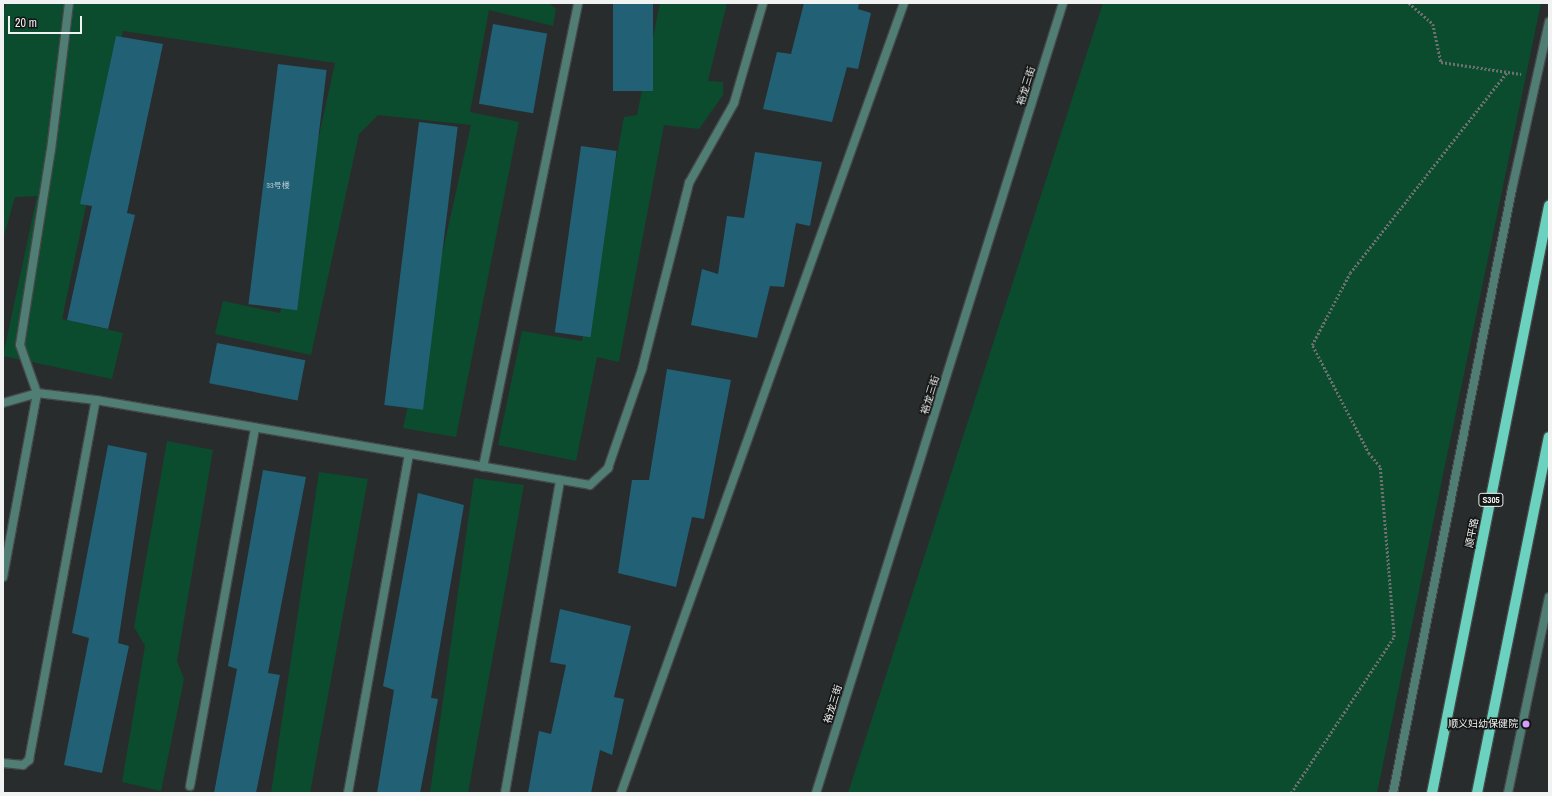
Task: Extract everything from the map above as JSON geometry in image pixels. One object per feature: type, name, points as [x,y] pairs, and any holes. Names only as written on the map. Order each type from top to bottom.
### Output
[{"type":"main road","name":"顺平路","points":[[1432,793],[1549,206]]},
{"type":"main road","points":[[1477,793],[1549,437]]},
{"type":"street","points":[[3,577],[37,393],[20,345],[51,150],[69,3]]},
{"type":"street","points":[[483,467],[578,3]]},
{"type":"street","points":[[3,403],[37,393],[96,400],[590,485],[608,468],[642,368],[689,183],[734,103],[763,3]]},
{"type":"street","points":[[621,793],[904,3]]},
{"type":"street","name":"裕龙三街","points":[[816,793],[1063,3]]},
{"type":"street","points":[[1393,793],[1511,197],[1549,22]]},
{"type":"street","points":[[3,763],[23,766],[29,760],[96,400]]},
{"type":"street","points":[[190,786],[255,428]]},
{"type":"street","points":[[348,793],[409,454]]},
{"type":"street","points":[[504,793],[560,480]]},
{"type":"street","points":[[1508,793],[1549,597]]},
{"type":"path","points":[[1409,3],[1432,24],[1441,62],[1537,76]]},
{"type":"path","points":[[1291,793],[1394,637],[1380,467],[1369,454],[1312,345],[1350,273],[1507,72]]},
{"type":"green space","points":[[6,3],[549,3],[556,9],[553,26],[489,10],[470,112],[519,122],[456,437],[403,428],[471,125],[378,115],[359,134],[311,355],[215,334],[223,301],[280,313],[335,63],[123,31],[62,319],[123,333],[112,379],[3,356],[37,196],[15,197],[3,239],[3,16]]},
{"type":"green space","points":[[660,3],[727,3],[708,81],[723,82],[723,95],[699,129],[664,125],[619,362],[597,357],[576,461],[498,445],[522,331],[582,341],[624,117],[637,115]]},
{"type":"green space","points":[[1103,3],[1541,3],[1377,793],[848,793]]},
{"type":"green space","points":[[167,441],[213,450],[177,661],[184,679],[161,791],[122,782],[145,646],[134,627]]},
{"type":"green space","points":[[319,472],[368,479],[310,793],[271,793]]},
{"type":"green space","points":[[474,478],[524,485],[468,793],[430,793]]},
{"type":"building","points":[[613,3],[653,3],[653,91],[613,91]]},
{"type":"building","points":[[804,3],[859,3],[858,9],[871,13],[858,69],[847,67],[832,122],[763,109],[777,52],[791,54]]},
{"type":"building","points":[[493,24],[547,34],[533,113],[479,104]]},
{"type":"building","points":[[116,36],[163,44],[127,213],[135,215],[108,329],[67,320],[92,206],[80,204]]},
{"type":"building","points":[[278,64],[327,70],[297,310],[249,304]]},
{"type":"building","points":[[419,122],[458,127],[423,410],[384,405]]},
{"type":"building","points":[[581,146],[617,151],[590,337],[555,332]]},
{"type":"building","points":[[755,152],[822,162],[810,226],[796,223],[784,287],[770,286],[757,338],[691,325],[702,269],[718,274],[727,216],[744,218]]},
{"type":"building","points":[[217,343],[305,360],[298,400],[209,383]]},
{"type":"building","points":[[667,369],[731,380],[704,519],[692,517],[676,587],[618,573],[632,480],[649,480]]},
{"type":"building","points":[[108,445],[147,453],[118,643],[129,646],[102,773],[64,765],[89,638],[72,633]]},
{"type":"building","points":[[263,470],[306,477],[268,673],[280,675],[256,793],[214,793],[237,669],[228,666]]},
{"type":"building","points":[[418,493],[464,505],[431,698],[438,699],[420,793],[377,793],[394,690],[383,686]]},
{"type":"building","points":[[560,609],[631,626],[614,697],[624,699],[612,755],[600,750],[591,793],[528,793],[539,731],[551,734],[566,665],[550,662]]},
{"type":"place","name":"顺义妇幼保健院","points":[[1526,724]]}]
